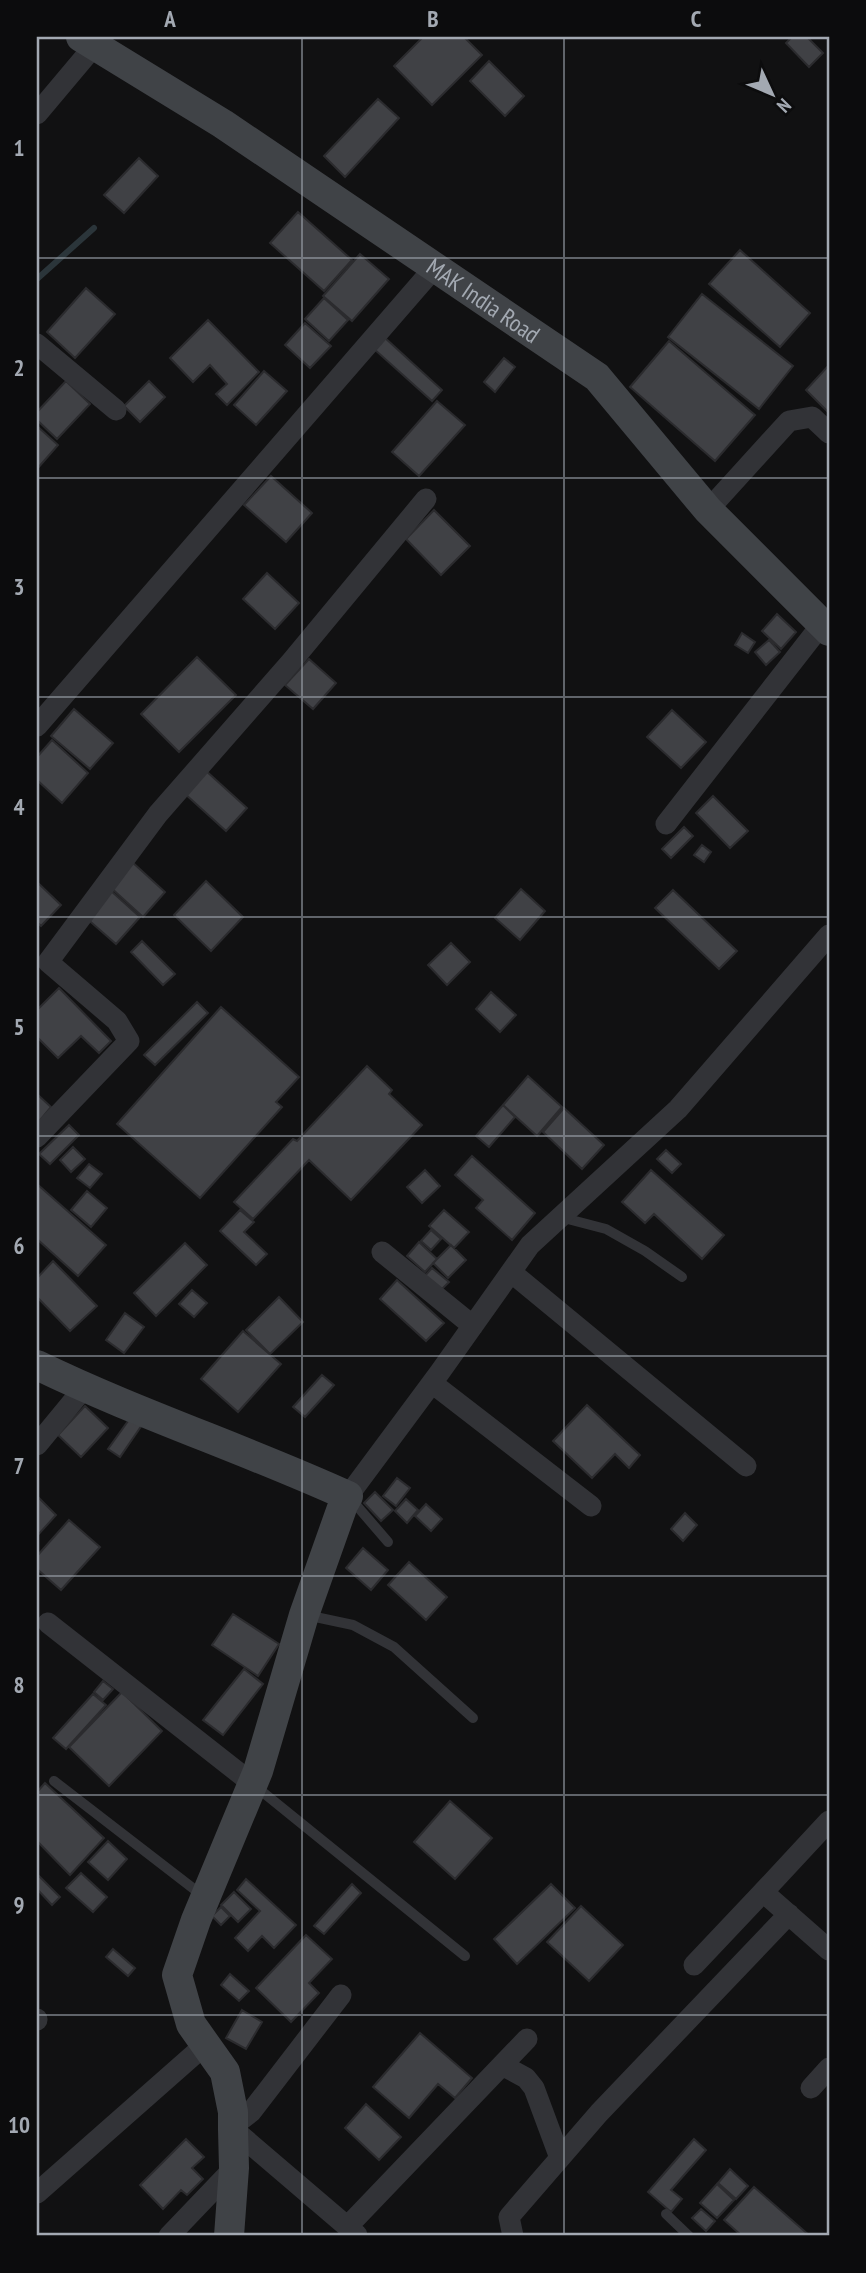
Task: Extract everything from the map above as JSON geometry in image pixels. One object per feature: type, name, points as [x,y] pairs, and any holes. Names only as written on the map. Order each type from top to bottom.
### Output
[{"type":"street","points":[[37,114],[88,41]]},
{"type":"street","name":"MAK India Road","points":[[88,41],[223,124],[597,377],[708,510],[826,627]]},
{"type":"street","points":[[37,726],[435,267]]},
{"type":"street","points":[[37,344],[116,410]]},
{"type":"street","points":[[708,510],[789,421],[812,417],[829,433]]},
{"type":"street","points":[[37,1137],[129,1041],[117,1021],[48,962],[158,814],[292,662],[426,499]]},
{"type":"street","points":[[666,824],[826,627]]},
{"type":"street","points":[[229,2236],[234,2168],[233,2128],[225,2072],[191,2024],[177,1975],[205,1898],[253,1784],[303,1615],[345,1500],[530,1245],[678,1109],[829,935]]},
{"type":"street","points":[[382,1252],[473,1326]]},
{"type":"street","points":[[511,1272],[746,1466]]},
{"type":"street","points":[[37,1365],[84,1388],[279,1464],[345,1500]]},
{"type":"street","points":[[432,1383],[591,1506]]},
{"type":"street","points":[[37,1445],[84,1388]]},
{"type":"street","points":[[48,1623],[253,1784]]},
{"type":"street","points":[[694,1965],[829,1821]]},
{"type":"street","points":[[763,1892],[829,1950]]},
{"type":"street","points":[[513,2236],[509,2217],[599,2113],[789,1914]]},
{"type":"street","points":[[233,2128],[251,2112],[341,1995]]},
{"type":"street","points":[[233,2128],[353,2232],[527,2039]]},
{"type":"street","points":[[37,2193],[206,2044]]},
{"type":"street","points":[[502,2065],[526,2078],[534,2088],[560,2158]]},
{"type":"street","points":[[811,2088],[829,2068]]},
{"type":"street","points":[[169,2236],[234,2168]]},
{"type":"lane","points":[[560,1217],[606,1229],[646,1251],[682,1276]]},
{"type":"lane","points":[[345,1500],[357,1506],[388,1542]]},
{"type":"lane","points":[[303,1615],[353,1625],[394,1647],[473,1718]]},
{"type":"lane","points":[[54,1781],[205,1898]]},
{"type":"lane","points":[[253,1784],[465,1956]]},
{"type":"lane","points":[[666,2214],[689,2236]]},
{"type":"building","points":[[423,37],[464,37],[482,55],[432,105],[394,66]]},
{"type":"building","points":[[792,37],[807,37],[823,53],[809,67],[786,43]]},
{"type":"building","points":[[489,61],[524,96],[505,116],[470,81]]},
{"type":"building","points":[[378,99],[399,118],[345,177],[324,156]]},
{"type":"building","points":[[139,158],[158,176],[124,213],[104,195]]},
{"type":"building","points":[[298,212],[352,260],[324,291],[270,243]]},
{"type":"building","points":[[740,250],[810,313],[780,347],[709,284]]},
{"type":"building","points":[[360,254],[389,279],[352,321],[323,296]]},
{"type":"building","points":[[86,288],[115,314],[75,358],[47,332]]},
{"type":"building","points":[[702,294],[793,366],[759,409],[668,337]]},
{"type":"building","points":[[324,298],[348,320],[329,341],[305,319]]},
{"type":"building","points":[[208,320],[259,372],[227,405],[216,394],[227,384],[210,365],[193,382],[170,358]]},
{"type":"building","points":[[305,323],[331,346],[310,368],[285,345]]},
{"type":"building","points":[[384,337],[442,390],[432,401],[374,349]]},
{"type":"building","points":[[669,341],[755,415],[715,461],[630,387]]},
{"type":"building","points":[[504,358],[515,367],[495,392],[484,382]]},
{"type":"building","points":[[829,365],[829,411],[828,412],[806,390]]},
{"type":"building","points":[[264,371],[287,391],[256,425],[234,405]]},
{"type":"building","points":[[66,381],[90,404],[57,439],[37,420],[37,412]]},
{"type":"building","points":[[149,381],[165,397],[140,422],[124,406]]},
{"type":"building","points":[[437,401],[465,425],[419,476],[392,452]]},
{"type":"building","points":[[37,426],[58,445],[37,469]]},
{"type":"building","points":[[271,476],[312,513],[286,542],[244,505]]},
{"type":"building","points":[[434,510],[470,546],[441,575],[406,539]]},
{"type":"building","points":[[267,573],[299,603],[275,629],[243,599]]},
{"type":"building","points":[[777,614],[796,632],[781,649],[762,631]]},
{"type":"building","points":[[742,633],[755,642],[748,653],[735,645]]},
{"type":"building","points":[[769,640],[780,652],[766,665],[755,652]]},
{"type":"building","points":[[197,657],[236,695],[179,752],[141,714]]},
{"type":"building","points":[[309,659],[336,683],[313,709],[285,685]]},
{"type":"building","points":[[74,709],[113,743],[90,769],[51,736]]},
{"type":"building","points":[[672,710],[706,742],[681,768],[647,737]]},
{"type":"building","points":[[52,740],[88,773],[62,803],[37,780],[37,757]]},
{"type":"building","points":[[205,770],[247,808],[226,831],[184,793]]},
{"type":"building","points":[[713,796],[748,831],[730,848],[696,813]]},
{"type":"building","points":[[684,827],[693,836],[671,858],[662,849]]},
{"type":"building","points":[[702,845],[711,852],[704,862],[694,855]]},
{"type":"building","points":[[131,861],[165,892],[143,917],[109,886]]},
{"type":"building","points":[[206,881],[243,917],[211,951],[174,915]]},
{"type":"building","points":[[37,882],[61,905],[41,926],[37,922]]},
{"type":"building","points":[[521,889],[545,911],[520,940],[495,918]]},
{"type":"building","points":[[110,890],[140,917],[116,944],[85,917]]},
{"type":"building","points":[[673,890],[737,951],[719,969],[655,908]]},
{"type":"building","points":[[142,941],[175,974],[163,985],[131,952]]},
{"type":"building","points":[[451,943],[470,962],[447,985],[428,965]]},
{"type":"building","points":[[59,988],[111,1041],[99,1053],[81,1036],[58,1058],[37,1037],[37,1010]]},
{"type":"building","points":[[491,992],[516,1015],[500,1032],[476,1009]]},
{"type":"building","points":[[197,1002],[208,1013],[155,1065],[144,1055]]},
{"type":"building","points":[[221,1007],[299,1077],[276,1102],[282,1107],[200,1198],[117,1124]]},
{"type":"building","points":[[367,1066],[392,1090],[389,1094],[422,1125],[351,1200],[309,1160],[253,1219],[234,1202],[293,1139],[297,1141]]},
{"type":"building","points":[[528,1076],[562,1107],[537,1136],[503,1105]]},
{"type":"building","points":[[37,1094],[51,1107],[37,1124]]},
{"type":"building","points":[[503,1105],[515,1117],[489,1147],[476,1136]]},
{"type":"building","points":[[564,1108],[604,1145],[582,1169],[543,1132]]},
{"type":"building","points":[[69,1125],[79,1135],[50,1164],[39,1154]]},
{"type":"building","points":[[73,1147],[85,1159],[71,1172],[60,1160]]},
{"type":"building","points":[[666,1150],[681,1164],[672,1173],[657,1159]]},
{"type":"building","points":[[472,1156],[535,1213],[512,1240],[476,1208],[483,1200],[455,1175]]},
{"type":"building","points":[[89,1164],[102,1174],[90,1188],[77,1178]]},
{"type":"building","points":[[425,1170],[440,1186],[422,1203],[407,1187]]},
{"type":"building","points":[[651,1170],[724,1235],[702,1259],[654,1214],[645,1223],[622,1202]]},
{"type":"building","points":[[37,1184],[106,1245],[78,1276],[37,1239]]},
{"type":"building","points":[[87,1191],[107,1208],[91,1227],[71,1210]]},
{"type":"building","points":[[240,1210],[254,1222],[244,1232],[267,1254],[256,1265],[220,1231]]},
{"type":"building","points":[[444,1210],[469,1232],[454,1248],[429,1226]]},
{"type":"building","points":[[431,1230],[441,1239],[431,1250],[421,1241]]},
{"type":"building","points":[[419,1242],[437,1259],[425,1272],[407,1256]]},
{"type":"building","points":[[185,1243],[207,1265],[156,1316],[134,1293]]},
{"type":"building","points":[[451,1245],[466,1260],[448,1278],[433,1263]]},
{"type":"building","points":[[53,1261],[97,1306],[70,1331],[37,1297],[37,1278]]},
{"type":"building","points":[[432,1268],[449,1282],[438,1293],[422,1279]]},
{"type":"building","points":[[397,1280],[444,1323],[426,1341],[380,1299]]},
{"type":"building","points":[[192,1290],[207,1303],[194,1317],[179,1304]]},
{"type":"building","points":[[279,1297],[303,1322],[270,1354],[246,1330]]},
{"type":"building","points":[[125,1313],[144,1327],[124,1353],[106,1340]]},
{"type":"building","points":[[243,1331],[281,1364],[238,1412],[201,1379]]},
{"type":"building","points":[[322,1375],[334,1385],[305,1417],[293,1407]]},
{"type":"building","points":[[587,1405],[640,1455],[629,1468],[615,1454],[592,1478],[553,1441]]},
{"type":"building","points":[[85,1406],[108,1428],[81,1457],[58,1435]]},
{"type":"building","points":[[131,1417],[142,1425],[120,1457],[108,1449]]},
{"type":"building","points":[[397,1478],[410,1488],[396,1506],[383,1496]]},
{"type":"building","points":[[375,1492],[393,1510],[381,1521],[364,1503]]},
{"type":"building","points":[[37,1496],[56,1515],[37,1536]]},
{"type":"building","points":[[406,1499],[418,1510],[407,1523],[395,1511]]},
{"type":"building","points":[[426,1504],[442,1519],[431,1531],[415,1516]]},
{"type":"building","points":[[685,1513],[697,1525],[683,1541],[671,1529]]},
{"type":"building","points":[[69,1520],[100,1547],[61,1590],[37,1569],[37,1556]]},
{"type":"building","points":[[363,1548],[388,1570],[371,1590],[346,1568]]},
{"type":"building","points":[[409,1562],[447,1597],[426,1620],[388,1585]]},
{"type":"building","points":[[233,1614],[279,1644],[258,1676],[212,1645]]},
{"type":"building","points":[[244,1669],[263,1684],[223,1735],[203,1720]]},
{"type":"building","points":[[103,1681],[113,1689],[103,1700],[94,1692]]},
{"type":"building","points":[[122,1692],[162,1731],[109,1786],[69,1747]]},
{"type":"building","points":[[93,1694],[106,1705],[66,1749],[53,1738]]},
{"type":"building","points":[[45,1783],[104,1838],[70,1875],[37,1841],[37,1792]]},
{"type":"building","points":[[450,1801],[492,1838],[455,1879],[414,1842]]},
{"type":"building","points":[[108,1841],[127,1859],[108,1880],[88,1862]]},
{"type":"building","points":[[81,1873],[107,1897],[93,1912],[66,1888]]},
{"type":"building","points":[[39,1876],[60,1897],[52,1905],[37,1889]]},
{"type":"building","points":[[246,1879],[296,1925],[274,1948],[262,1936],[248,1951],[235,1938],[260,1911],[237,1890]]},
{"type":"building","points":[[352,1884],[361,1893],[324,1934],[314,1926]]},
{"type":"building","points":[[551,1884],[575,1908],[517,1964],[494,1939]]},
{"type":"building","points":[[234,1892],[251,1909],[238,1922],[221,1905]]},
{"type":"building","points":[[581,1906],[623,1945],[589,1981],[547,1942]]},
{"type":"building","points":[[221,1907],[230,1916],[221,1925],[212,1916]]},
{"type":"building","points":[[306,1935],[332,1959],[309,1983],[319,1993],[291,2022],[256,1988]]},
{"type":"building","points":[[113,1949],[135,1968],[128,1976],[106,1957]]},
{"type":"building","points":[[230,1974],[249,1991],[239,2001],[221,1985]]},
{"type":"building","points":[[242,2010],[262,2022],[246,2049],[226,2038]]},
{"type":"building","points":[[420,2033],[472,2078],[455,2098],[438,2084],[409,2118],[373,2087]]},
{"type":"building","points":[[366,2104],[401,2137],[379,2160],[345,2128]]},
{"type":"building","points":[[186,2139],[204,2157],[192,2168],[203,2179],[187,2195],[181,2190],[163,2209],[140,2185]]},
{"type":"building","points":[[694,2139],[706,2150],[671,2190],[682,2199],[671,2212],[648,2192]]},
{"type":"building","points":[[730,2169],[748,2186],[736,2199],[718,2183]]},
{"type":"building","points":[[717,2184],[734,2200],[717,2218],[700,2203]]},
{"type":"building","points":[[754,2187],[810,2236],[742,2236],[724,2220]]},
{"type":"building","points":[[701,2209],[715,2221],[706,2231],[692,2218]]},
{"type":"waterway","points":[[37,279],[94,228]]}]
